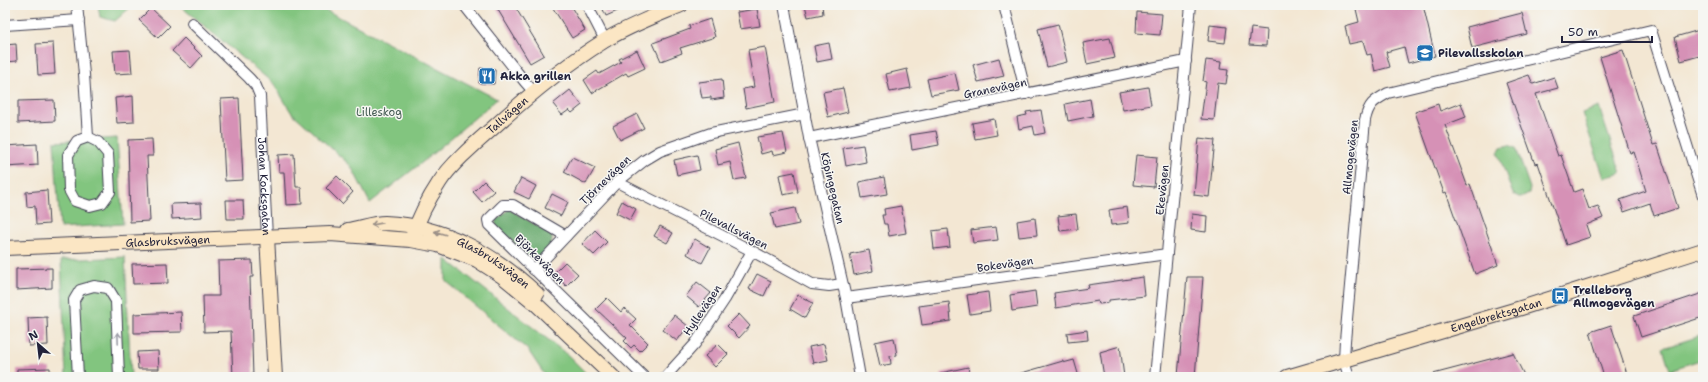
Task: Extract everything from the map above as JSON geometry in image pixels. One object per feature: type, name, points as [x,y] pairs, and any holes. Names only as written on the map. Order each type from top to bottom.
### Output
[{"type":"main road","name":"Tallvägen","points":[[413,234],[424,208],[440,182],[471,147],[533,91],[563,68],[605,40],[648,18],[681,5]]},
{"type":"main road","name":"Glasbruksvägen","points":[[5,248],[330,234],[383,223],[477,260],[502,276],[535,303],[613,377]]},
{"type":"main road","name":"Glasbruksvägen","points":[[413,234],[442,233],[493,258],[521,279],[622,377]]},
{"type":"main road","name":"Johan Kocksgatan","points":[[267,237],[275,377]]},
{"type":"main road","name":"Engelbrektsgatan","points":[[1287,377],[1521,308],[1703,250]]},
{"type":"street","points":[[77,5],[88,137]]},
{"type":"street","points":[[464,5],[524,82],[533,91]]},
{"type":"street","points":[[587,5],[605,40]]},
{"type":"street","name":"Köpingegatan","points":[[784,5],[809,138],[846,298],[860,377]]},
{"type":"street","points":[[1004,5],[1026,94]]},
{"type":"street","name":"Ekevägen","points":[[1155,377],[1191,5]]},
{"type":"street","points":[[5,25],[79,20]]},
{"type":"street","name":"Johan Kocksgatan","points":[[192,23],[250,78],[256,86],[260,96],[267,237]]},
{"type":"street","name":"Allmogevägen","points":[[1344,360],[1365,120],[1367,111],[1372,102],[1388,93],[1651,30],[1703,196]]},
{"type":"street","name":"Granevägen","points":[[809,138],[1186,61]]},
{"type":"street","name":"Tjörnevägen","points":[[534,270],[617,182],[645,160],[660,151],[710,133],[805,114]]},
{"type":"street","points":[[88,137],[98,142],[108,154],[110,192],[102,203],[90,206],[75,201],[69,190],[68,155],[77,141],[88,137]]},
{"type":"street","name":"Pilevallsvägen","points":[[617,182],[752,251],[812,284],[829,286],[842,284]]},
{"type":"street","name":"Björkevägen","points":[[566,236],[513,205],[503,205],[488,220],[489,225],[644,377]]},
{"type":"street","name":"Hyllevägen","points":[[665,377],[695,344],[725,299],[752,251]]},
{"type":"street","name":"Bokevägen","points":[[846,298],[1168,254]]},
{"type":"street","points":[[78,377],[74,300],[80,290],[94,286],[108,288],[116,302],[119,377]]},
{"type":"street","points":[[1344,360],[1349,377]]},
{"type":"green space","points":[[98,5],[133,5],[115,21],[100,17]]},
{"type":"green space","name":"Lilleskog","points":[[179,5],[316,5],[497,99],[424,161],[370,203],[351,166],[291,112],[274,84]]},
{"type":"green space","points":[[1599,107],[1621,173],[1604,178],[1582,113]]},
{"type":"green space","points":[[117,138],[123,224],[60,228],[54,142]]},
{"type":"green space","points":[[1509,145],[1516,148],[1530,188],[1529,194],[1521,198],[1513,194],[1498,153],[1501,147]]},
{"type":"green space","points":[[509,209],[551,234],[552,242],[548,250],[533,261],[496,226],[495,221]]},
{"type":"green space","points":[[125,257],[131,377],[66,377],[61,260]]},
{"type":"green space","points":[[446,259],[569,356],[590,377],[546,377],[528,350],[446,281]]},
{"type":"green space","points":[[1703,335],[1703,359],[1670,370],[1663,348]]},
{"type":"building","points":[[495,5],[514,5],[544,55],[530,63]]},
{"type":"building","points":[[551,5],[570,5],[585,30],[572,38]]},
{"type":"building","points":[[601,5],[631,5],[606,16]]},
{"type":"building","points":[[805,5],[822,5],[823,14],[808,17]]},
{"type":"building","points":[[1359,5],[1423,5],[1435,56],[1408,63],[1404,47],[1386,52],[1390,67],[1375,71],[1371,54],[1367,55],[1363,41],[1349,44],[1345,26],[1359,22],[1356,9],[1360,8]]},
{"type":"building","points":[[151,8],[170,26],[158,38],[139,20]]},
{"type":"building","points":[[757,9],[760,26],[740,29],[737,12]]},
{"type":"building","points":[[1137,12],[1162,14],[1160,35],[1136,33]]},
{"type":"building","points":[[1522,13],[1527,34],[1472,48],[1467,27]]},
{"type":"building","points":[[710,19],[715,37],[680,48],[682,53],[661,61],[653,43],[690,29],[689,26]]},
{"type":"building","points":[[1058,24],[1067,62],[1047,67],[1038,29]]},
{"type":"building","points":[[1210,25],[1227,27],[1225,43],[1208,41]]},
{"type":"building","points":[[1251,28],[1267,30],[1266,46],[1249,45]]},
{"type":"building","points":[[1703,29],[1703,55],[1681,61],[1675,37]]},
{"type":"building","points":[[184,38],[202,56],[191,68],[172,51]]},
{"type":"building","points":[[1110,38],[1115,58],[1087,64],[1083,43]]},
{"type":"building","points":[[53,43],[55,74],[38,75],[36,44]]},
{"type":"building","points":[[829,43],[832,59],[817,62],[814,46]]},
{"type":"building","points":[[16,44],[17,61],[5,62],[5,45]]},
{"type":"building","points":[[765,47],[775,102],[746,108],[743,89],[754,87],[748,50]]},
{"type":"building","points":[[130,50],[132,73],[115,74],[113,51]]},
{"type":"building","points":[[637,50],[645,68],[628,76],[626,73],[592,93],[584,80],[597,71],[599,74],[621,62],[619,59]]},
{"type":"building","points":[[1623,50],[1653,145],[1657,144],[1678,208],[1654,216],[1650,203],[1624,212],[1620,200],[1646,191],[1634,152],[1630,153],[1600,57]]},
{"type":"building","points":[[999,58],[1004,76],[978,82],[973,65]]},
{"type":"building","points":[[1206,60],[1221,62],[1220,69],[1228,70],[1226,84],[1218,83],[1214,120],[1201,119],[1206,82],[1203,81]]},
{"type":"building","name":"Akka grillen","points":[[480,68],[495,70],[494,84],[479,83]]},
{"type":"building","points":[[907,69],[911,88],[890,92],[886,74]]},
{"type":"building","points":[[955,73],[959,90],[931,95],[927,79]]},
{"type":"building","points":[[1529,75],[1533,84],[1554,77],[1558,88],[1536,94],[1558,156],[1561,155],[1574,192],[1582,189],[1589,209],[1598,206],[1603,218],[1586,225],[1590,237],[1566,245],[1538,163],[1535,164],[1506,83]]},
{"type":"building","points":[[722,79],[724,98],[711,100],[711,97],[702,98],[699,82]]},
{"type":"building","points":[[1148,87],[1151,105],[1123,110],[1119,92]]},
{"type":"building","points":[[843,88],[848,112],[828,117],[823,92]]},
{"type":"building","points":[[570,90],[582,105],[572,113],[569,110],[562,115],[553,104]]},
{"type":"building","points":[[133,96],[134,122],[117,123],[115,98]]},
{"type":"building","points":[[239,98],[243,180],[225,181],[221,99]]},
{"type":"building","points":[[1090,99],[1093,116],[1068,121],[1065,104]]},
{"type":"building","points":[[54,100],[55,121],[18,123],[18,101]]},
{"type":"building","points":[[1461,103],[1466,117],[1445,125],[1467,185],[1470,184],[1498,265],[1475,274],[1446,192],[1444,193],[1415,112],[1438,104],[1440,111]]},
{"type":"building","points":[[1041,110],[1045,133],[1035,135],[1033,126],[1019,129],[1017,117],[1027,115],[1026,112]]},
{"type":"building","points":[[637,114],[644,128],[620,140],[613,126]]},
{"type":"building","points":[[994,119],[997,135],[975,139],[972,123]]},
{"type":"building","points":[[936,131],[939,145],[912,150],[910,135]]},
{"type":"building","points":[[783,133],[787,152],[773,155],[772,151],[761,154],[757,137]]},
{"type":"building","points":[[1199,138],[1215,140],[1209,197],[1194,195]]},
{"type":"building","points":[[152,139],[153,156],[147,156],[150,221],[130,222],[128,140]]},
{"type":"building","points":[[738,143],[746,178],[734,180],[730,162],[718,165],[715,149]]},
{"type":"building","points":[[37,144],[38,165],[5,167],[5,146]]},
{"type":"building","points":[[863,145],[866,162],[846,166],[843,148]]},
{"type":"building","points":[[294,154],[296,187],[301,187],[302,204],[286,205],[284,172],[279,172],[278,155]]},
{"type":"building","points":[[697,155],[700,170],[677,175],[674,160]]},
{"type":"building","points":[[1136,155],[1157,157],[1154,187],[1133,185]]},
{"type":"building","points":[[572,157],[595,168],[586,184],[564,172]]},
{"type":"building","points":[[794,172],[798,192],[783,195],[779,175]]},
{"type":"building","points":[[337,176],[353,192],[342,204],[326,188]]},
{"type":"building","points":[[884,177],[887,194],[862,198],[859,182]]},
{"type":"building","points":[[521,178],[536,186],[529,199],[514,192]]},
{"type":"building","points":[[484,181],[494,191],[482,202],[473,192]]},
{"type":"building","points":[[47,190],[49,224],[36,225],[35,206],[27,207],[26,192]]},
{"type":"building","points":[[552,194],[568,202],[561,216],[545,208]]},
{"type":"building","points":[[226,200],[243,200],[244,219],[227,219]]},
{"type":"building","points":[[622,201],[636,209],[630,220],[616,213]]},
{"type":"building","points":[[201,203],[202,217],[172,219],[171,204]]},
{"type":"building","points":[[901,206],[906,233],[889,236],[887,224],[884,224],[882,215],[885,215],[884,209]]},
{"type":"building","points":[[1127,207],[1129,223],[1111,225],[1109,210]]},
{"type":"building","points":[[795,208],[799,224],[775,229],[771,213]]},
{"type":"building","points":[[1076,214],[1078,229],[1060,231],[1058,216]]},
{"type":"building","points":[[1192,214],[1207,216],[1206,232],[1191,230]]},
{"type":"building","points":[[1035,218],[1037,235],[1019,237],[1017,221]]},
{"type":"building","points":[[660,226],[673,233],[667,243],[654,236]]},
{"type":"building","points":[[996,227],[998,240],[973,243],[971,230]]},
{"type":"building","points":[[948,229],[950,247],[934,249],[932,231]]},
{"type":"building","points":[[595,230],[607,242],[594,255],[582,244]]},
{"type":"building","points":[[695,239],[710,248],[702,263],[687,254]]},
{"type":"building","points":[[869,250],[873,271],[854,275],[850,254]]},
{"type":"building","points":[[252,260],[253,277],[250,277],[253,377],[233,377],[231,331],[204,332],[203,296],[219,296],[218,261]]},
{"type":"building","points":[[565,262],[578,274],[566,286],[554,273]]},
{"type":"building","points":[[167,263],[168,283],[133,284],[132,264]]},
{"type":"building","points":[[52,268],[52,288],[16,290],[16,269]]},
{"type":"building","points":[[757,274],[771,281],[764,296],[749,289]]},
{"type":"building","points":[[1143,277],[1145,296],[1109,300],[1109,303],[1099,304],[1098,301],[1056,308],[1054,293],[1089,288],[1088,285]]},
{"type":"building","points":[[1187,277],[1203,277],[1195,377],[1178,376]]},
{"type":"building","points":[[697,282],[711,293],[699,307],[686,296]]},
{"type":"building","points":[[1035,291],[1037,307],[1012,311],[1010,295]]},
{"type":"building","points":[[988,292],[990,311],[970,314],[967,295]]},
{"type":"building","points":[[1703,293],[1703,317],[1641,337],[1634,316]]},
{"type":"building","points":[[798,295],[813,303],[805,318],[790,309]]},
{"type":"building","points":[[607,298],[621,312],[624,308],[636,319],[630,325],[648,343],[640,351],[634,345],[631,348],[624,341],[627,338],[596,309]]},
{"type":"building","points":[[949,302],[951,321],[922,325],[919,306]]},
{"type":"building","points":[[181,312],[182,332],[134,333],[134,314]]},
{"type":"building","points":[[739,314],[750,326],[739,338],[727,326]]},
{"type":"building","points":[[674,315],[688,326],[677,341],[663,330]]},
{"type":"building","points":[[47,317],[48,345],[29,346],[28,318]]},
{"type":"building","points":[[1611,325],[1628,377],[1604,377],[1590,332]]},
{"type":"building","points":[[1087,330],[1088,340],[1068,342],[1067,333]]},
{"type":"building","points":[[894,338],[897,355],[890,356],[891,364],[880,366],[875,342]]},
{"type":"building","points":[[718,344],[728,354],[715,367],[705,356]]},
{"type":"building","points":[[824,344],[828,360],[813,363],[809,347]]},
{"type":"building","points":[[1120,346],[1124,377],[1104,377],[1100,352]]},
{"type":"building","points":[[158,351],[159,369],[138,369],[137,352]]},
{"type":"building","points":[[1513,353],[1525,377],[1434,377],[1433,374]]},
{"type":"building","points":[[1074,360],[1079,377],[1018,377],[1018,374],[1063,361],[1063,363]]},
{"type":"building","points":[[968,367],[970,377],[942,377],[941,373]]},
{"type":"building","points":[[50,368],[50,377],[17,377],[17,369]]},
{"type":"place","name":"Pilevallsskolan","points":[[1425,53]]},
{"type":"place","name":"Akka grillen","points":[[487,76]]},
{"type":"place","name":"Trelleborg Allmogevägen","points":[[1560,296]]}]
